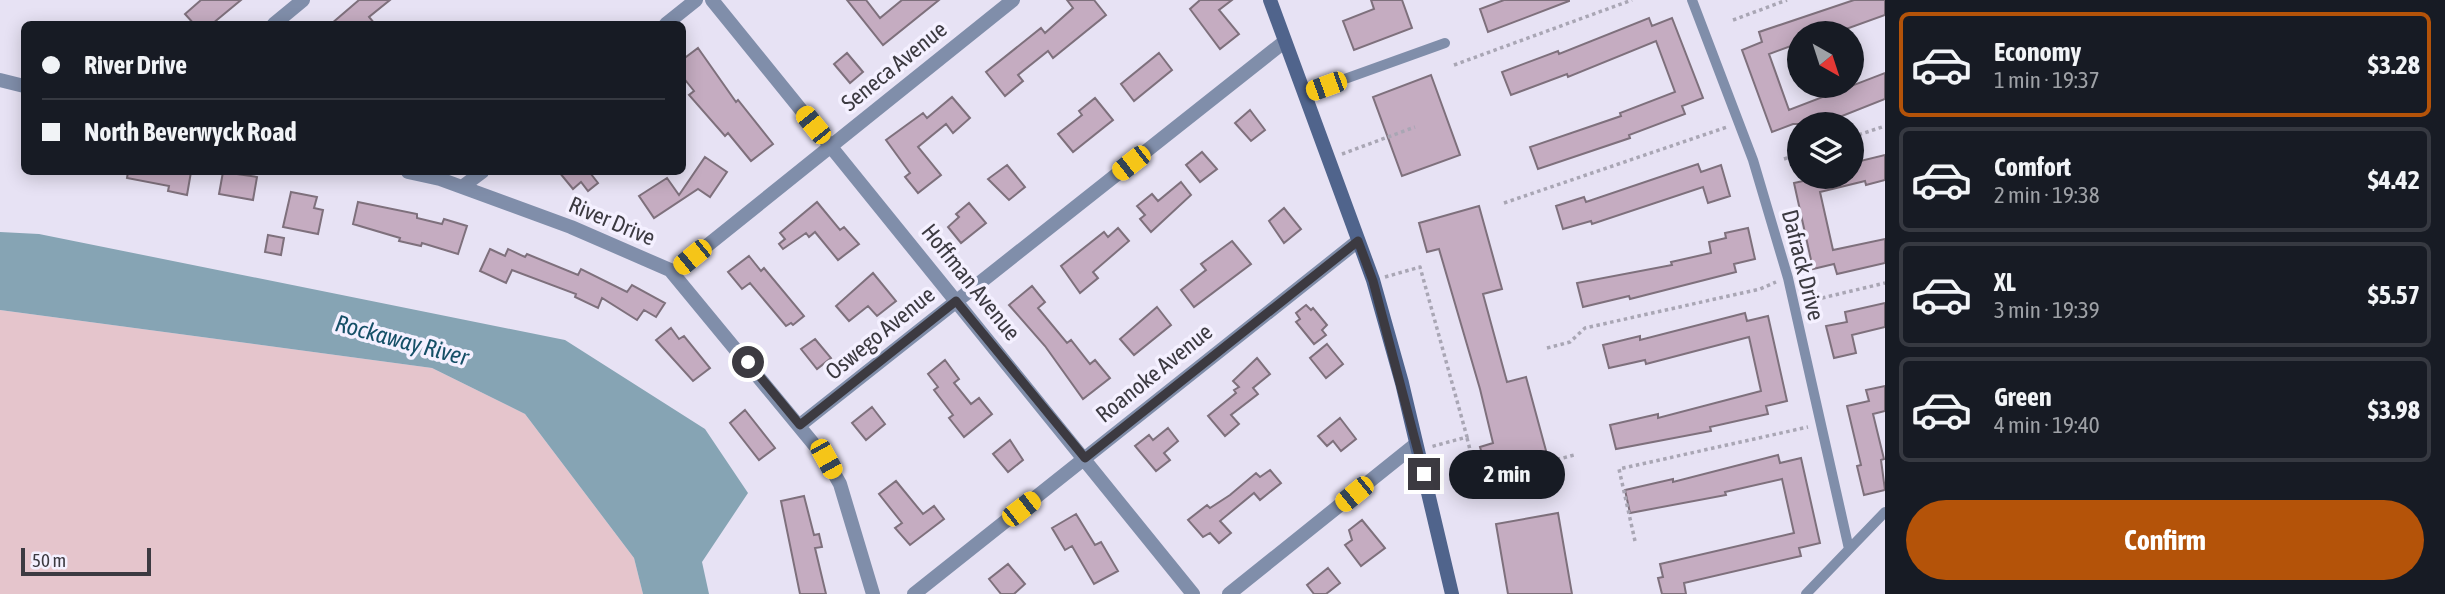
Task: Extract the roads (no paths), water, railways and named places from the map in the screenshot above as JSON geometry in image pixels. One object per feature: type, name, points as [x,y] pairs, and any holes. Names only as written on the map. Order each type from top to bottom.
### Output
[{"type":"street","points":[[278,21],[303,0]]},
{"type":"street","points":[[670,21],[696,0]]},
{"type":"street","name":"Hoffman Avenue","points":[[712,0],[1193,594]]},
{"type":"street","name":"Seneca Avenue","points":[[673,273],[1013,0]]},
{"type":"street","points":[[1270,0],[1373,281],[1452,594]]},
{"type":"street","name":"Oswego Avenue","points":[[800,425],[1284,42]]},
{"type":"street","points":[[0,80],[21,85]]},
{"type":"street","name":"River Drive","points":[[419,175],[462,187],[571,227],[673,273],[826,459],[840,484],[873,594]]},
{"type":"street","points":[[462,187],[478,175]]},
{"type":"street","name":"Roanoke Avenue","points":[[914,594],[1358,241]]},
{"type":"street","points":[[1229,594],[1417,447]]},
{"type":"lane","name":"Dafrack Drive","points":[[1692,0],[1739,123],[1788,278],[1849,549]]},
{"type":"lane","points":[[1303,94],[1445,43]]},
{"type":"lane","points":[[1806,594],[1885,512]]},
{"type":"water","name":"Rockaway River","points":[[0,232],[39,234],[565,340],[705,429],[748,493],[702,562],[709,594],[643,594],[634,558],[525,414],[432,368],[0,310]]}]
